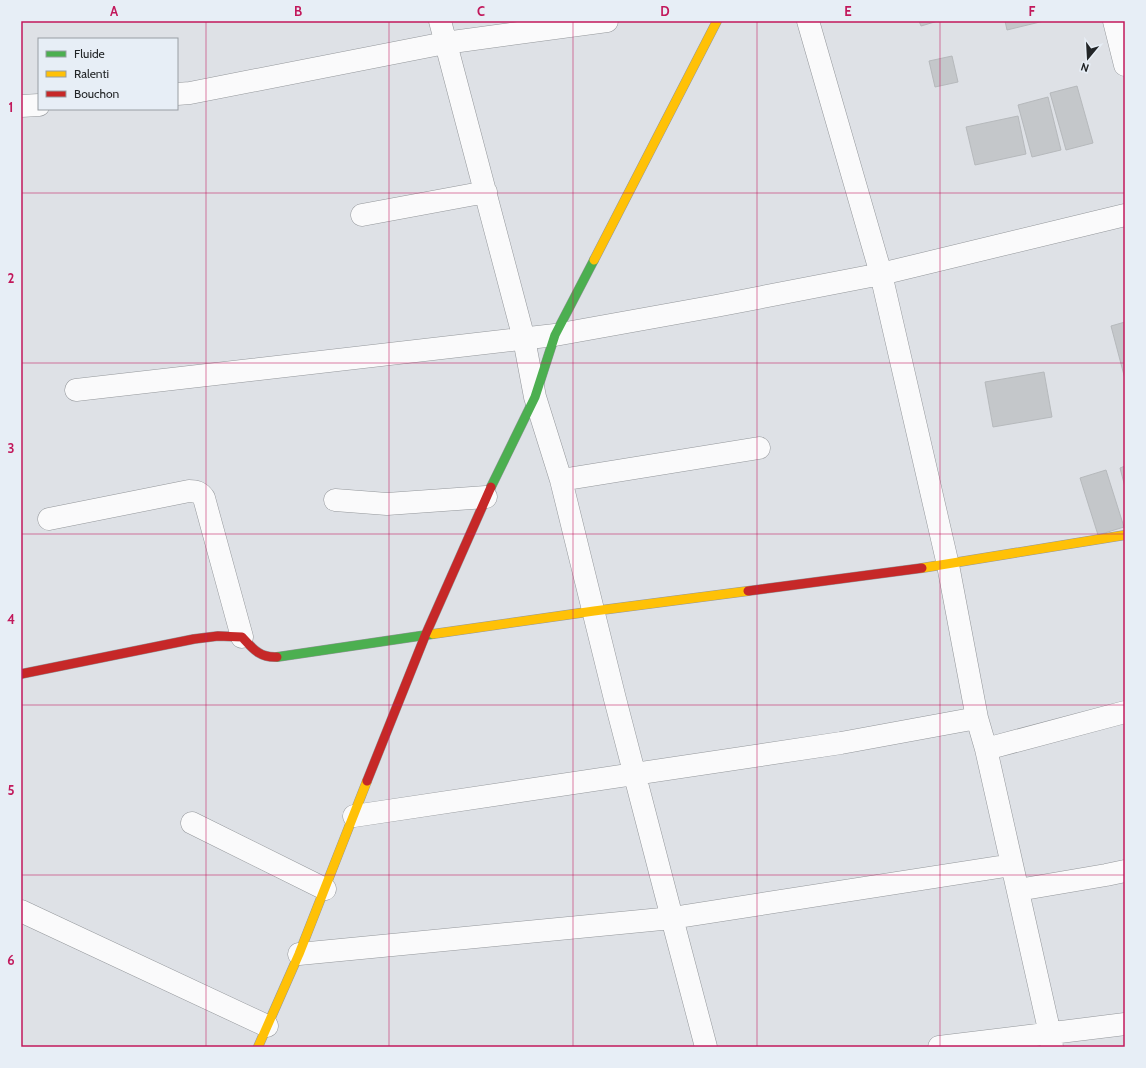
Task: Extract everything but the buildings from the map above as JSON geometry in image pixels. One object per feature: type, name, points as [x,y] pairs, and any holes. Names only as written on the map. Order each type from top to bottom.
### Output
[{"type":"street","points":[[440,21],[524,339],[535,397],[561,480],[634,773],[706,1047]]},
{"type":"street","points":[[178,94],[190,94],[445,43],[607,21]]},
{"type":"street","points":[[258,1047],[299,954],[425,636],[486,497],[535,397],[555,335],[716,21]]},
{"type":"street","points":[[808,21],[881,274],[948,566],[977,718],[986,749],[1051,1040]]},
{"type":"street","points":[[1114,21],[1124,61]]},
{"type":"street","points":[[21,106],[38,105]]},
{"type":"street","points":[[362,215],[486,192]]},
{"type":"street","points":[[76,390],[555,335],[881,274],[1125,216]]},
{"type":"street","points":[[561,480],[759,448]]},
{"type":"street","points":[[49,520],[189,491],[200,493],[204,498],[242,637],[259,655],[266,658],[275,658],[594,611],[948,566],[1125,535]]},
{"type":"street","points":[[335,500],[387,504],[486,497]]},
{"type":"street","points":[[21,674],[211,637],[227,635],[242,637]]},
{"type":"street","points":[[986,749],[1125,712]]},
{"type":"street","points":[[354,816],[634,773],[834,745],[977,718]]},
{"type":"street","points":[[192,823],[325,889]]},
{"type":"street","points":[[299,954],[672,918],[1012,865]]},
{"type":"street","points":[[1018,890],[1106,875],[1125,870]]},
{"type":"street","points":[[21,911],[267,1026]]},
{"type":"street","points":[[939,1047],[1051,1040],[1125,1024]]},
{"type":"traffic: fast","points":[[491,487],[535,397],[555,335],[594,260]]},
{"type":"traffic: fast","points":[[277,657],[433,634]]},
{"type":"traffic: slow","points":[[594,260],[717,21]]},
{"type":"traffic: slow","points":[[922,568],[1125,535]]},
{"type":"traffic: slow","points":[[433,634],[748,591]]},
{"type":"traffic: slow","points":[[258,1047],[299,954],[367,781]]},
{"type":"traffic: jam","points":[[367,781],[425,636],[491,487]]},
{"type":"traffic: jam","points":[[748,591],[922,568]]},
{"type":"traffic: jam","points":[[21,674],[194,639],[218,636],[242,637],[257,652],[266,656],[277,657]]}]
